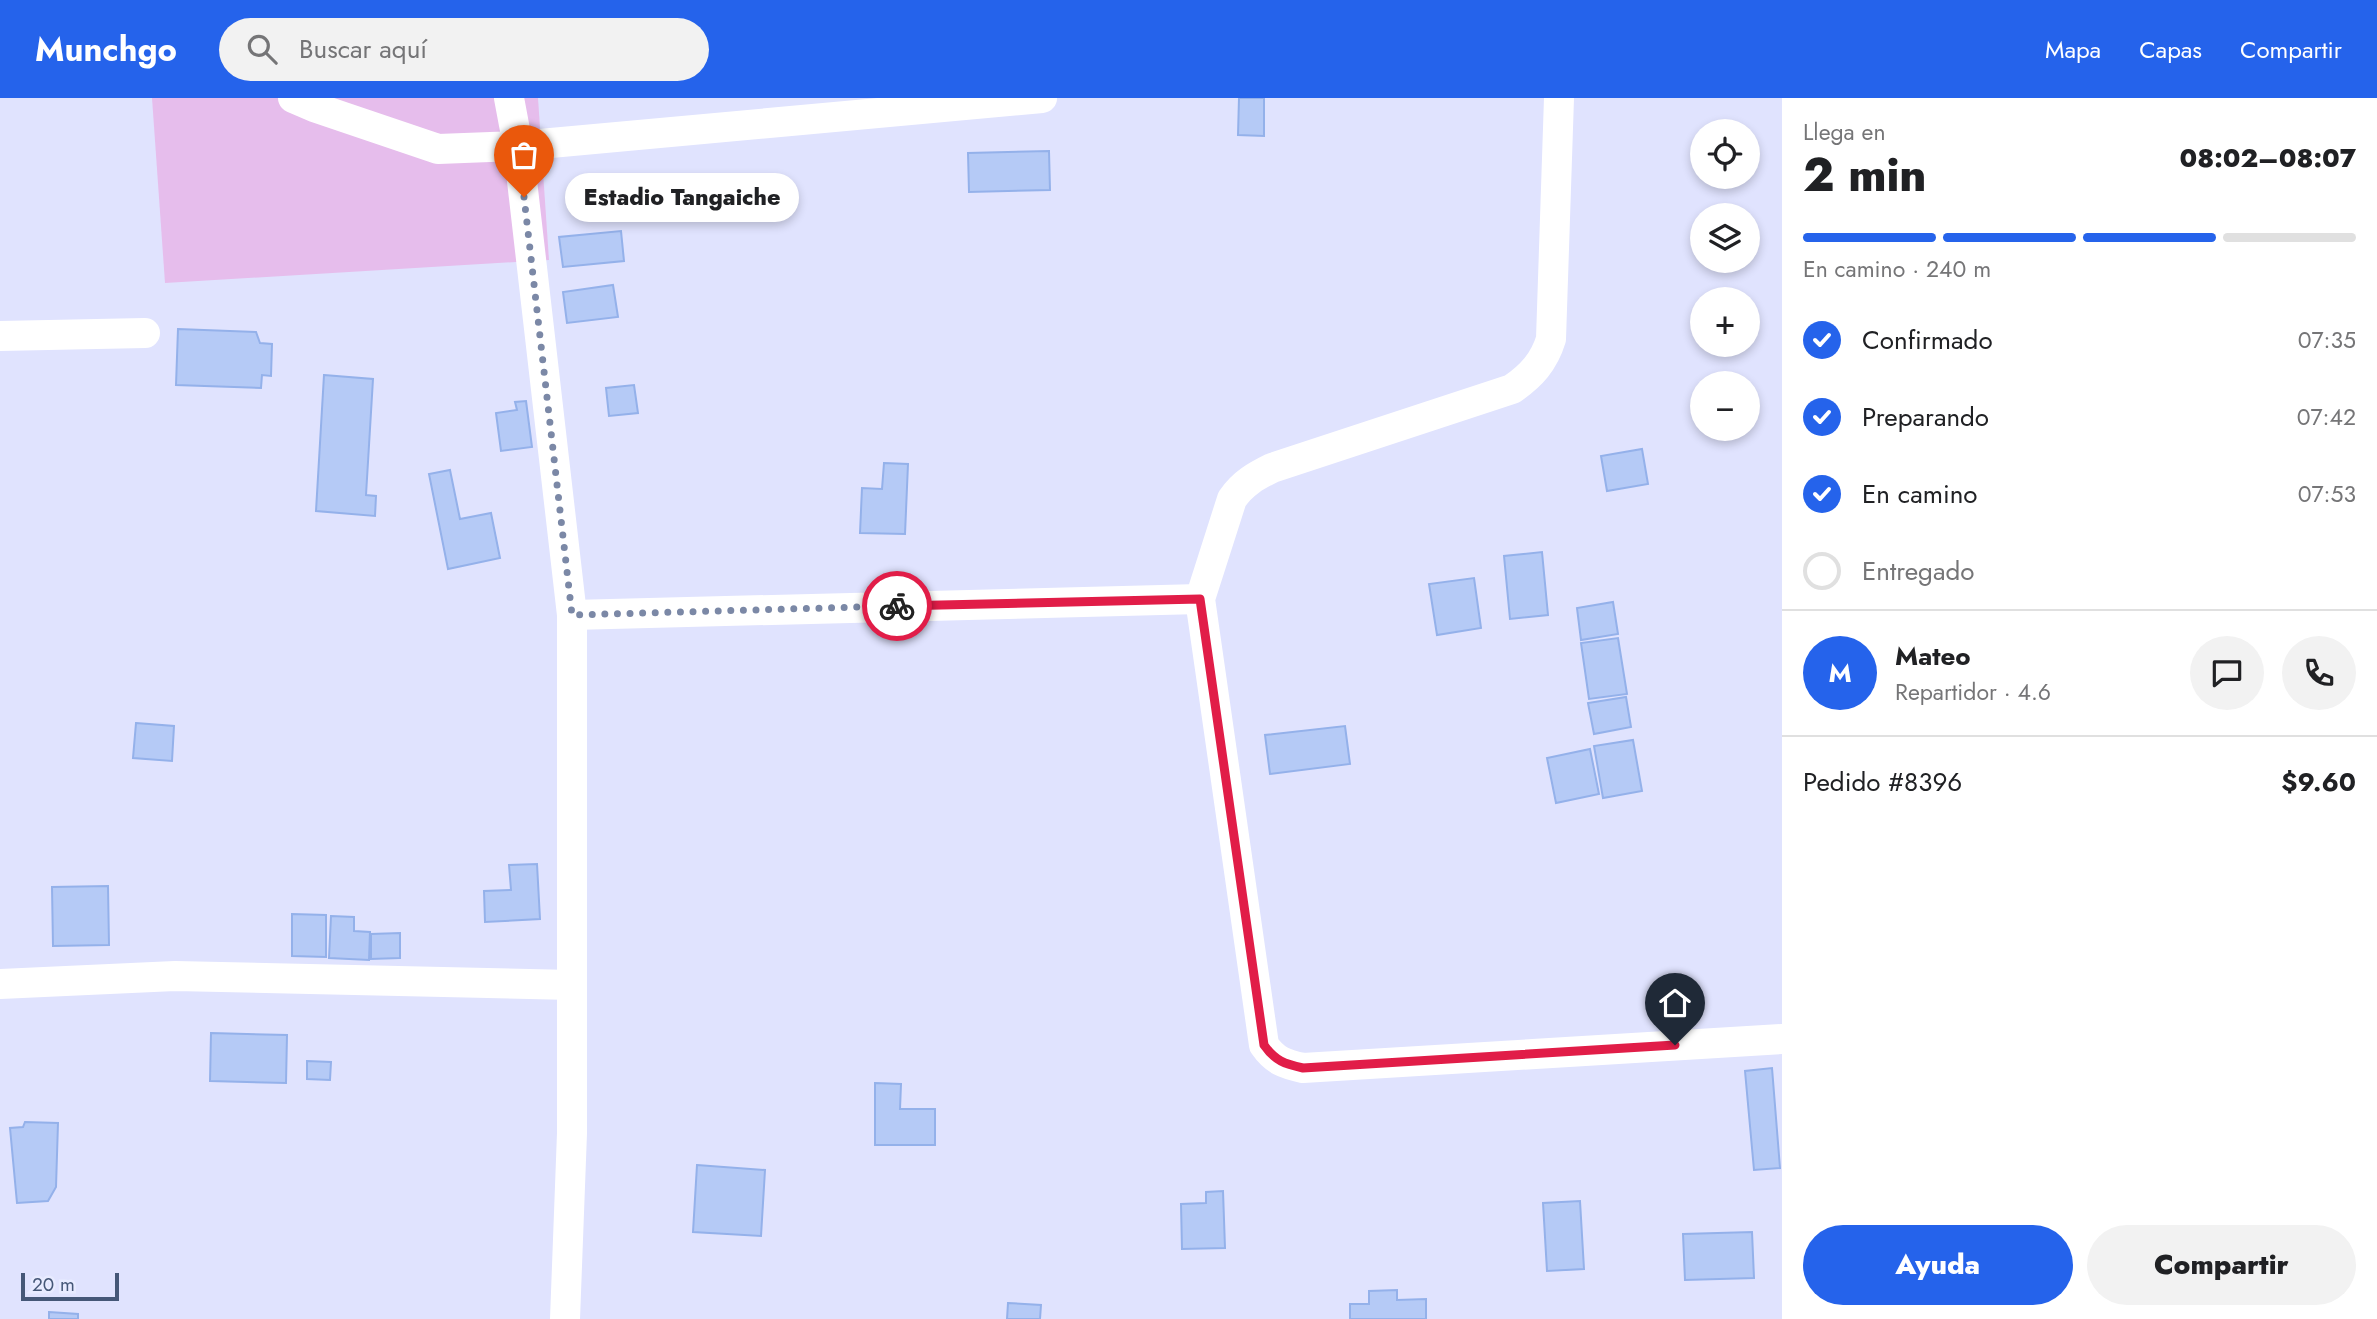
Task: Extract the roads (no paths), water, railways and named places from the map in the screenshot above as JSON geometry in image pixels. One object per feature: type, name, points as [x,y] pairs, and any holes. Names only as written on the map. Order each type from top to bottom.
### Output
[{"type":"street","points":[[293,98],[438,149],[518,146],[1042,98]]},
{"type":"street","points":[[509,98],[518,146],[572,615],[572,1133],[565,1319]]},
{"type":"street","points":[[1559,98],[1551,339],[1546,355],[1528,378],[1512,389],[1272,468],[1252,478],[1240,487],[1232,499],[1200,599],[1264,1045],[1282,1064],[1303,1068],[1782,1039]]},
{"type":"street","points":[[0,336],[145,333]]},
{"type":"street","points":[[572,615],[1200,599]]},
{"type":"street","points":[[0,984],[175,976],[572,985]]},
{"type":"place","name":"Estadio Tangaiche","points":[[524,197]]}]
